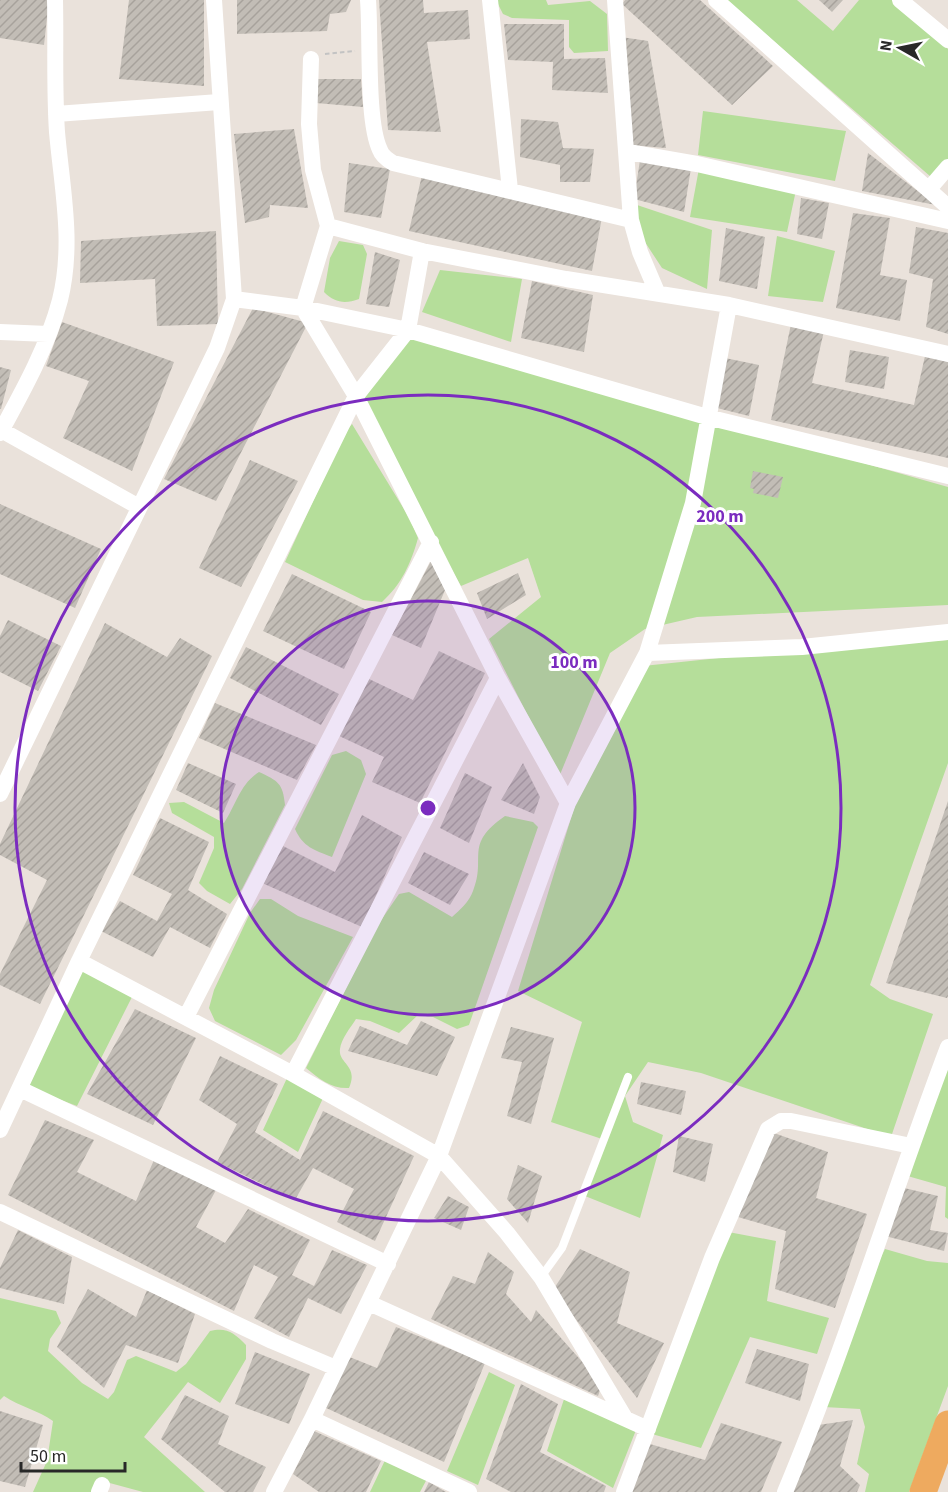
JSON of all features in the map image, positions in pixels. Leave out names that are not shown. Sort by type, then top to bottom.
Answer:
[{"type":"highway","points":[[922,1492],[948,1424]]},
{"type":"street","points":[[55,0],[56,114],[68,228],[60,300],[48,333],[1,431],[139,507]]},
{"type":"street","points":[[0,794],[217,348],[234,299],[219,102],[214,0]]},
{"type":"street","points":[[368,0],[373,116],[380,151],[386,159],[393,163],[631,220]]},
{"type":"street","points":[[490,0],[510,190]]},
{"type":"street","points":[[615,0],[628,152],[631,220],[640,252],[657,292]]},
{"type":"street","points":[[716,0],[948,207]]},
{"type":"street","points":[[900,0],[948,40]]},
{"type":"street","points":[[311,58],[309,124],[313,170],[328,226],[303,308],[356,396],[498,678],[568,803]]},
{"type":"street","points":[[56,114],[219,102]]},
{"type":"street","points":[[628,152],[697,164],[948,221]]},
{"type":"street","points":[[929,189],[948,167]]},
{"type":"street","points":[[328,226],[422,251],[566,279],[729,305],[948,354]]},
{"type":"street","points":[[0,1130],[79,961],[356,396],[408,330],[422,251]]},
{"type":"street","points":[[234,299],[303,308],[408,330],[707,417],[948,476]]},
{"type":"street","points":[[274,1492],[369,1303],[439,1156],[568,803],[647,653],[690,514],[729,305]]},
{"type":"street","points":[[0,332],[48,333]]},
{"type":"street","points":[[186,1017],[431,542]]},
{"type":"street","points":[[647,653],[802,647],[948,632]]},
{"type":"street","points":[[293,1074],[498,678]]},
{"type":"street","points":[[79,961],[293,1074],[439,1156],[507,1233],[541,1277],[626,1418]]},
{"type":"street","points":[[785,1492],[840,1354],[911,1146],[948,1047]]},
{"type":"street","points":[[20,1089],[388,1264]]},
{"type":"street","points":[[624,1492],[712,1258],[768,1129],[781,1121],[790,1121],[911,1146]]},
{"type":"street","points":[[0,1212],[272,1341],[336,1368]]},
{"type":"street","points":[[369,1303],[648,1429]]},
{"type":"street","points":[[312,1419],[469,1492]]},
{"type":"lane","points":[[541,1277],[562,1248],[628,1077]]},
{"type":"path","points":[[311,58],[315,55],[371,50]]},
{"type":"green space","points":[[496,0],[546,0],[548,5],[590,1],[607,14],[608,51],[574,53],[569,47],[569,20],[512,18],[503,14]]},
{"type":"green space","points":[[726,0],[797,0],[833,31],[859,0],[895,0],[948,49],[948,173],[938,183]]},
{"type":"green space","points":[[703,111],[846,131],[835,181],[698,155]]},
{"type":"green space","points":[[700,163],[798,181],[787,232],[690,217]]},
{"type":"green space","points":[[631,203],[712,230],[707,289],[662,268],[639,233]]},
{"type":"green space","points":[[777,236],[835,251],[823,302],[768,296]]},
{"type":"green space","points":[[339,241],[363,245],[367,254],[359,299],[354,301],[336,300],[324,292],[330,258]]},
{"type":"green space","points":[[440,270],[522,279],[511,342],[422,312]]},
{"type":"green space","points":[[404,333],[948,487],[948,605],[697,617],[645,629],[610,653],[559,777],[489,639],[541,597],[528,558],[461,586],[358,404]]},
{"type":"green space","points":[[352,424],[410,519],[418,538],[405,573],[382,602],[363,600],[285,562],[344,434]]},
{"type":"green space","points":[[948,640],[948,763],[870,985],[890,999],[933,1014],[891,1137],[701,1073],[648,1062],[625,1096],[633,1122],[663,1135],[640,1218],[580,1194],[602,1139],[551,1122],[582,1022],[518,991],[579,792],[643,666],[815,648]]},
{"type":"green space","points":[[346,751],[361,760],[366,774],[332,857],[305,844],[295,829],[332,755]]},
{"type":"green space","points":[[259,772],[271,778],[281,787],[285,805],[242,889],[230,904],[207,891],[199,883],[214,848],[214,837],[172,813],[169,803],[184,802],[224,823],[247,782]]},
{"type":"green space","points":[[505,816],[533,822],[538,827],[469,1025],[457,1029],[433,1017],[418,1015],[399,1033],[370,1021],[356,1019],[344,1037],[340,1049],[340,1054],[352,1074],[349,1088],[331,1085],[316,1076],[306,1068],[377,926],[399,894],[409,892],[452,917],[467,902],[473,891],[477,879],[478,852],[484,835]]},
{"type":"green space","points":[[260,899],[271,899],[298,916],[353,937],[296,1040],[281,1055],[215,1021],[209,1008],[214,990],[250,913]]},
{"type":"green space","points":[[81,968],[133,995],[77,1106],[26,1087]]},
{"type":"green space","points":[[948,1057],[948,1219],[945,1217],[946,1187],[904,1175]]},
{"type":"green space","points":[[287,1078],[324,1096],[298,1152],[263,1130]]},
{"type":"green space","points":[[723,1231],[776,1241],[767,1301],[829,1318],[817,1354],[750,1337],[701,1448],[652,1434]]},
{"type":"green space","points":[[885,1249],[927,1261],[948,1263],[948,1386],[909,1492],[865,1492],[869,1474],[857,1464],[865,1427],[860,1409],[824,1407],[869,1281]]},
{"type":"green space","points":[[0,1298],[56,1311],[61,1323],[50,1339],[48,1351],[82,1383],[108,1399],[114,1392],[127,1360],[136,1356],[176,1372],[186,1364],[210,1331],[226,1331],[242,1341],[246,1345],[246,1359],[220,1403],[188,1382],[144,1437],[205,1492],[143,1492],[106,1482],[92,1492],[33,1492],[47,1461],[53,1421],[4,1396],[0,1400]]},
{"type":"green space","points":[[489,1372],[515,1385],[478,1485],[447,1471]]},
{"type":"green space","points":[[566,1393],[638,1425],[613,1488],[547,1451]]},
{"type":"green space","points":[[387,1456],[428,1477],[420,1492],[370,1492]]},
{"type":"building","points":[[0,0],[49,0],[44,45],[0,38]]},
{"type":"building","points":[[129,0],[204,0],[204,86],[119,79]]},
{"type":"building","points":[[237,0],[351,0],[346,12],[330,14],[327,31],[237,34]]},
{"type":"building","points":[[379,0],[423,0],[424,13],[468,10],[470,39],[427,42],[441,132],[388,130]]},
{"type":"building","points":[[625,0],[700,0],[773,66],[732,105],[622,4]]},
{"type":"building","points":[[819,0],[843,0],[832,12]]},
{"type":"building","points":[[504,24],[564,24],[564,59],[605,58],[608,93],[552,90],[553,62],[508,60]]},
{"type":"building","points":[[621,37],[648,41],[666,148],[629,145]]},
{"type":"building","points":[[314,79],[361,79],[363,107],[316,103]]},
{"type":"building","points":[[521,119],[558,122],[563,148],[594,149],[590,182],[560,182],[560,165],[520,157]]},
{"type":"building","points":[[294,129],[308,208],[270,205],[269,217],[245,223],[234,134]]},
{"type":"building","points":[[868,153],[936,205],[862,191]]},
{"type":"building","points":[[640,160],[691,168],[684,212],[634,199]]},
{"type":"building","points":[[349,163],[390,169],[381,218],[344,212]]},
{"type":"building","points":[[422,175],[602,217],[592,271],[409,231]]},
{"type":"building","points":[[801,198],[829,203],[822,239],[797,234]]},
{"type":"building","points":[[853,213],[890,218],[880,275],[907,280],[900,321],[836,308]]},
{"type":"building","points":[[916,227],[948,233],[948,334],[926,327],[933,279],[909,273]]},
{"type":"building","points":[[726,228],[765,237],[757,289],[719,281]]},
{"type":"building","points":[[216,231],[218,324],[157,326],[155,279],[80,283],[81,241]]},
{"type":"building","points":[[375,252],[400,260],[389,307],[366,304]]},
{"type":"building","points":[[532,281],[593,295],[584,352],[521,338]]},
{"type":"building","points":[[253,308],[308,323],[216,501],[164,479]]},
{"type":"building","points":[[62,322],[174,362],[132,471],[63,438],[89,381],[46,366]]},
{"type":"building","points":[[791,324],[824,331],[812,383],[914,405],[925,356],[948,361],[948,458],[771,420]]},
{"type":"building","points":[[850,350],[889,357],[884,389],[845,382]]},
{"type":"building","points":[[725,358],[759,365],[749,416],[713,407]]},
{"type":"building","points":[[0,367],[11,370],[1,409],[0,409]]},
{"type":"building","points":[[250,460],[298,481],[241,587],[199,568]]},
{"type":"building","points":[[753,471],[783,477],[778,498],[753,493],[754,489],[750,488]]},
{"type":"building","points":[[0,504],[101,549],[75,608],[0,574]]},
{"type":"building","points":[[431,561],[445,590],[421,648],[392,635]]},
{"type":"building","points":[[518,573],[526,595],[487,619],[477,593]]},
{"type":"building","points":[[292,574],[371,612],[344,669],[263,631]]},
{"type":"building","points":[[8,620],[61,646],[38,691],[0,672],[0,636]]},
{"type":"building","points":[[105,623],[167,657],[180,638],[212,656],[40,1004],[0,985],[0,974],[47,880],[0,855],[0,844]]},
{"type":"building","points":[[246,647],[339,694],[321,725],[230,678]]},
{"type":"building","points":[[439,651],[485,673],[420,803],[372,782],[384,757],[337,735],[365,677],[413,700]]},
{"type":"building","points":[[215,703],[316,745],[297,780],[199,738]]},
{"type":"building","points":[[188,763],[236,784],[223,813],[176,790]]},
{"type":"building","points":[[523,763],[540,797],[534,814],[501,800]]},
{"type":"building","points":[[465,773],[492,787],[469,843],[440,828]]},
{"type":"building","points":[[948,801],[948,996],[947,998],[886,983]]},
{"type":"building","points":[[362,815],[402,837],[362,927],[262,883],[283,846],[335,872]]},
{"type":"building","points":[[160,818],[209,842],[188,890],[227,914],[210,948],[170,927],[153,957],[101,931],[120,901],[157,921],[172,894],[133,875]]},
{"type":"building","points":[[424,852],[469,874],[450,905],[408,883]]},
{"type":"building","points":[[135,1009],[196,1038],[153,1125],[87,1094]]},
{"type":"building","points":[[421,1021],[455,1037],[437,1076],[348,1051],[360,1026],[407,1045]]},
{"type":"building","points":[[511,1027],[554,1038],[531,1124],[507,1116],[522,1062],[501,1058]]},
{"type":"building","points":[[220,1056],[278,1084],[255,1132],[300,1160],[323,1111],[414,1156],[375,1241],[337,1222],[354,1189],[313,1168],[295,1200],[217,1162],[237,1124],[199,1100]]},
{"type":"building","points":[[641,1082],[686,1091],[681,1115],[637,1104]]},
{"type":"building","points":[[45,1120],[94,1140],[77,1172],[136,1201],[154,1160],[216,1190],[196,1227],[225,1243],[248,1209],[310,1240],[292,1275],[314,1286],[332,1250],[367,1265],[341,1314],[308,1298],[289,1337],[254,1318],[278,1277],[254,1265],[234,1311],[8,1195]]},
{"type":"building","points":[[771,1132],[828,1152],[816,1198],[867,1214],[835,1308],[775,1289],[786,1231],[738,1217]]},
{"type":"building","points":[[679,1136],[713,1144],[705,1182],[673,1172]]},
{"type":"building","points":[[518,1165],[542,1176],[528,1223],[507,1199]]},
{"type":"building","points":[[900,1187],[938,1196],[930,1230],[948,1233],[944,1251],[885,1236]]},
{"type":"building","points":[[448,1196],[469,1207],[461,1230],[434,1218]]},
{"type":"building","points":[[18,1230],[72,1257],[64,1304],[0,1288],[0,1268]]},
{"type":"building","points":[[580,1249],[630,1272],[617,1323],[664,1343],[637,1398],[553,1290]]},
{"type":"building","points":[[488,1252],[514,1272],[506,1294],[531,1322],[536,1310],[602,1384],[598,1396],[431,1319],[453,1276],[475,1284]]},
{"type":"building","points":[[88,1289],[136,1317],[147,1290],[195,1314],[178,1363],[126,1345],[104,1388],[57,1347]]},
{"type":"building","points":[[396,1327],[485,1363],[444,1462],[324,1407],[347,1356],[377,1368]]},
{"type":"building","points":[[757,1349],[809,1364],[800,1401],[745,1383]]},
{"type":"building","points":[[255,1352],[310,1374],[289,1424],[235,1404]]},
{"type":"building","points":[[521,1384],[558,1404],[540,1452],[606,1486],[604,1492],[511,1492],[486,1479]]},
{"type":"building","points":[[185,1395],[229,1416],[218,1444],[266,1467],[253,1492],[225,1492],[161,1439]]},
{"type":"building","points":[[0,1411],[43,1425],[25,1487],[0,1481]]},
{"type":"building","points":[[853,1420],[840,1466],[860,1485],[857,1492],[790,1492],[818,1425]]},
{"type":"building","points":[[721,1423],[782,1442],[761,1492],[629,1492],[650,1444],[705,1460]]},
{"type":"building","points":[[314,1431],[381,1461],[366,1492],[319,1492],[293,1474]]},
{"type":"building","points":[[429,1482],[446,1492],[424,1492]]}]
